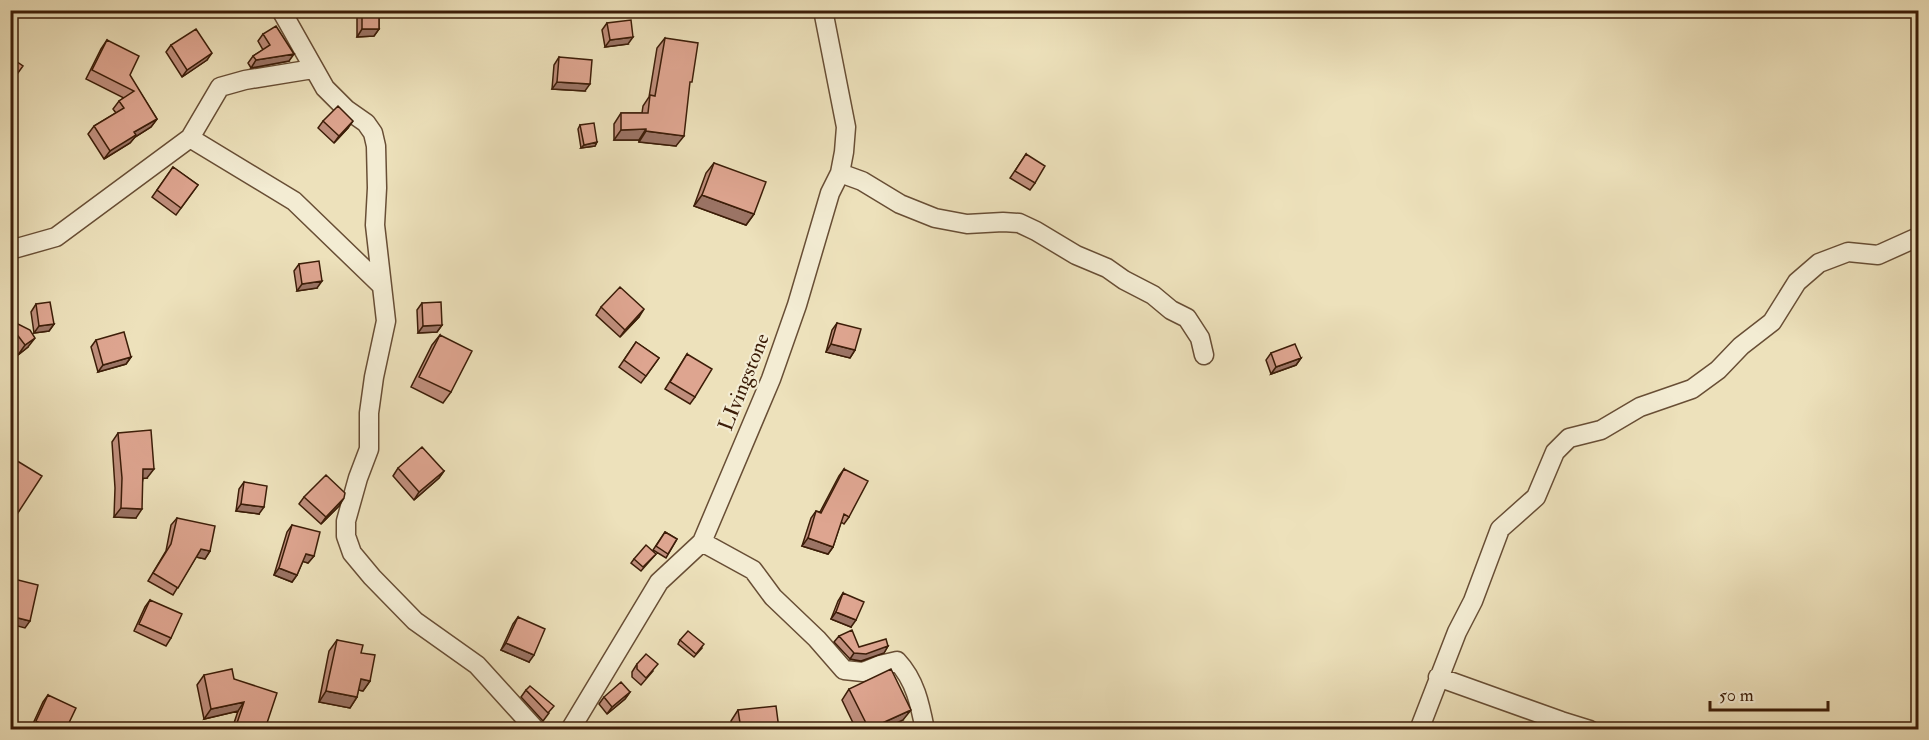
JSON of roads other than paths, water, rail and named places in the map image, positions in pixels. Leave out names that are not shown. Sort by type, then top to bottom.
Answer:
[{"type":"street","points":[[281,10],[325,88],[346,109],[366,123],[373,133],[377,188],[375,225],[386,321],[369,413],[369,449],[346,521],[346,536],[352,553],[415,621],[477,665],[536,729]]},
{"type":"street","name":"LIvingstone","points":[[570,729],[659,582],[702,542],[771,379],[797,305],[830,193],[840,173],[846,127],[823,10]]},
{"type":"street","points":[[10,250],[56,237],[190,138],[220,87],[245,80],[313,69]]},
{"type":"street","points":[[190,138],[294,201],[382,286]]},
{"type":"street","points":[[840,173],[869,185],[900,204],[935,218],[967,224],[1019,223],[1036,231],[1076,255],[1107,268],[1187,318],[1200,338],[1204,355]]},
{"type":"street","points":[[1419,729],[1438,677],[1473,601],[1500,530],[1536,497],[1555,452],[1569,438],[1601,430],[1640,407],[1692,389],[1718,370],[1741,346],[1772,322],[1797,282],[1819,263],[1848,252],[1878,255],[1918,237]]},
{"type":"street","points":[[702,542],[753,570],[773,597],[818,639],[844,670],[863,672],[897,661],[905,670],[918,696],[925,729]]},
{"type":"street","points":[[1438,677],[1561,721],[1590,729]]}]
